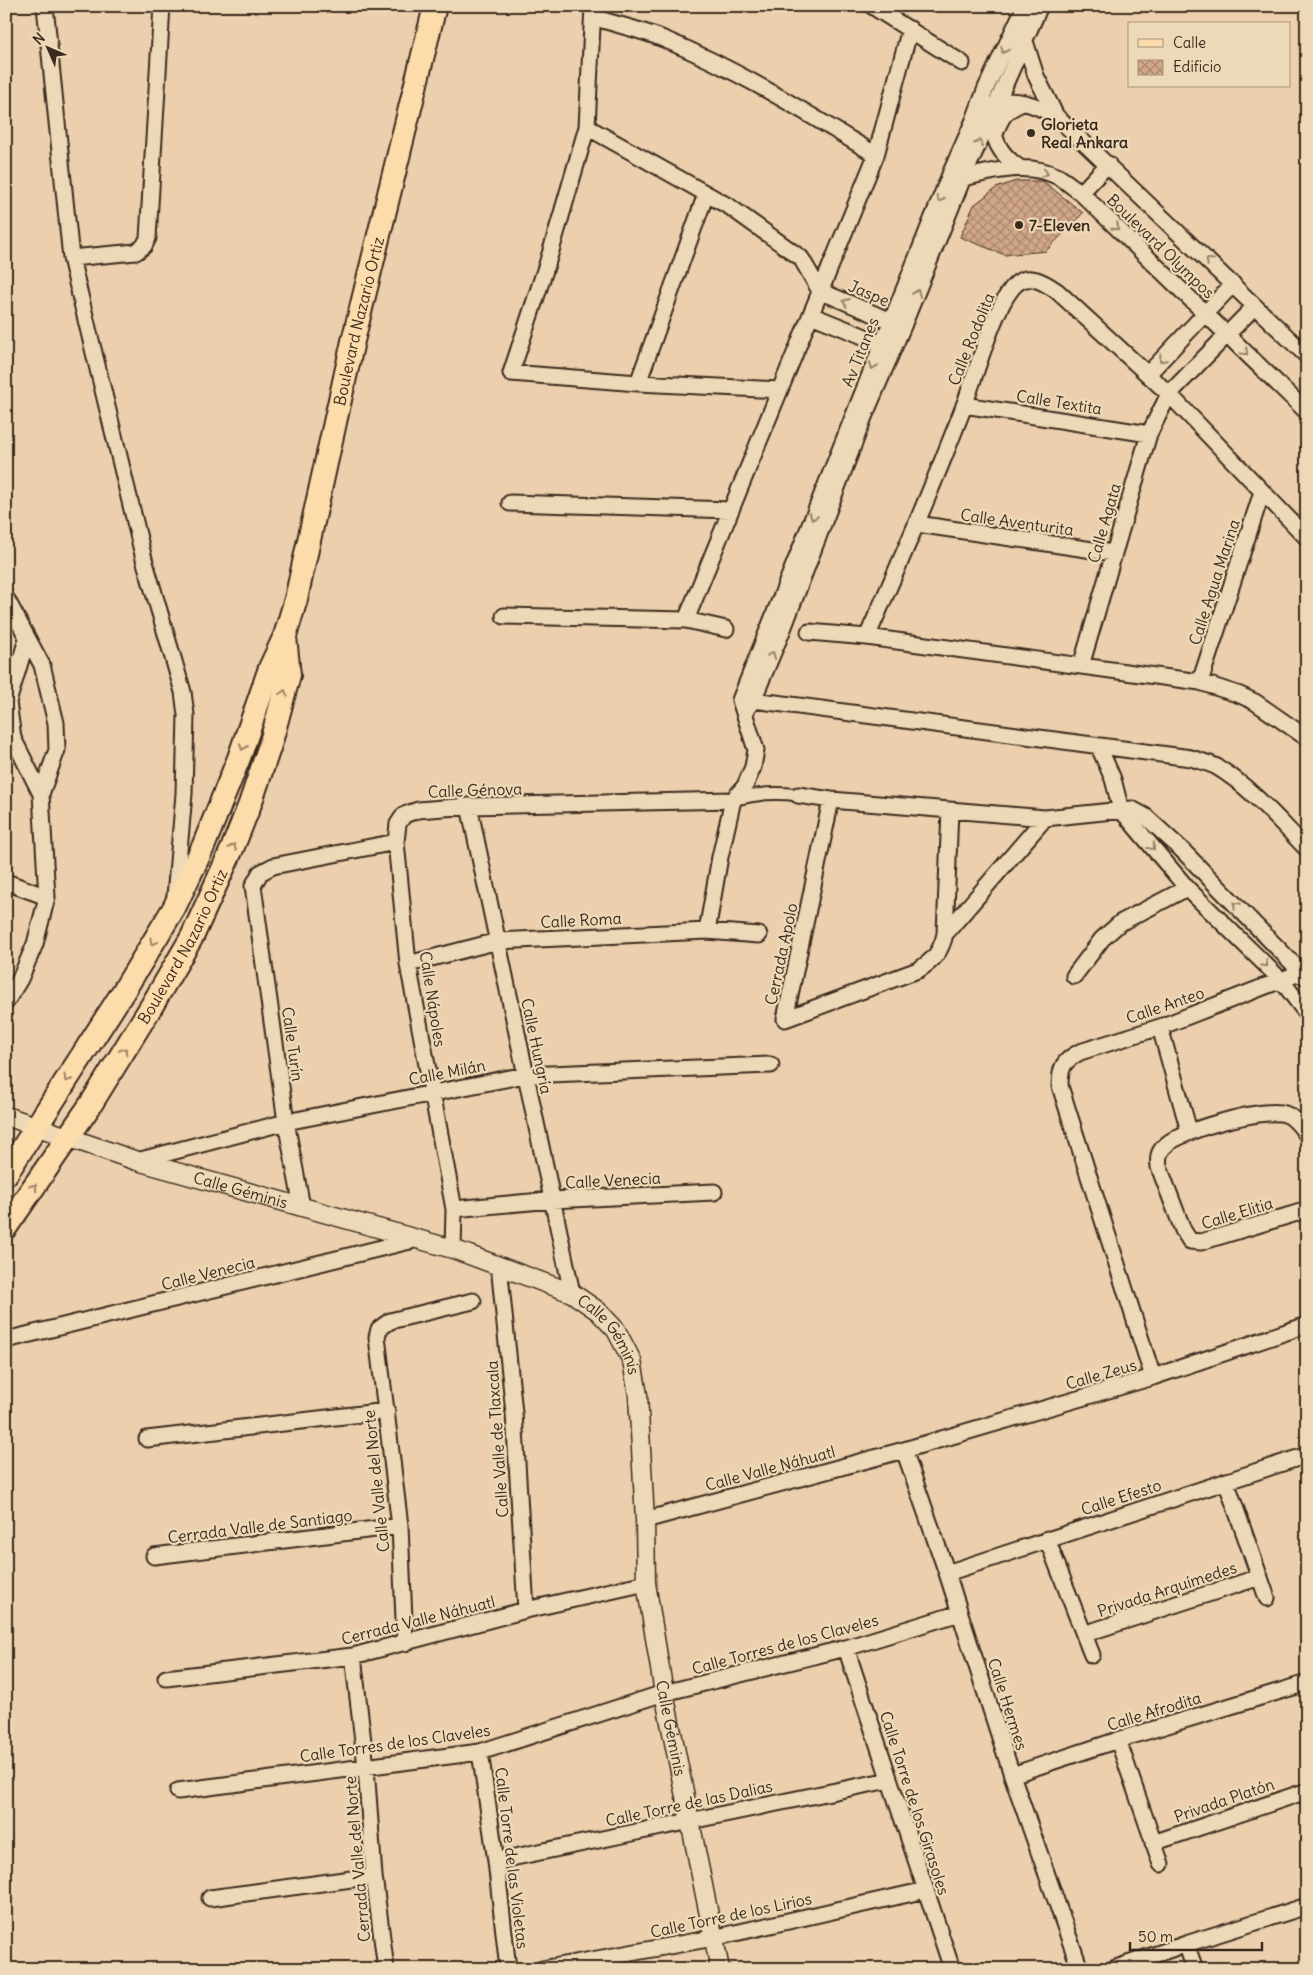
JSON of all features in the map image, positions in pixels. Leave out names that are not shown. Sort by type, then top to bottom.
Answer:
[{"type":"main road","name":"Boulevard Nazario Ortiz","points":[[6,1174],[123,992],[174,908],[203,847],[239,758],[270,668],[285,636],[296,599],[353,341],[435,6]]},
{"type":"main road","name":"Boulevard Nazario Ortiz","points":[[6,1227],[69,1136],[151,1007],[192,937],[232,849],[250,804],[271,742],[289,675],[285,636]]},
{"type":"street","points":[[45,6],[71,258],[144,559],[183,692],[186,715],[186,754],[174,908]]},
{"type":"street","points":[[71,258],[136,252],[144,246],[148,238],[162,6]]},
{"type":"street","points":[[872,6],[962,63]]},
{"type":"street","name":"Av Titanes","points":[[897,324],[951,172],[986,88],[1025,6]]},
{"type":"street","name":"Av Titanes","points":[[733,800],[745,786],[753,767],[756,750],[740,700],[897,324],[963,178],[991,109],[1040,6]]},
{"type":"street","points":[[780,390],[638,383],[510,373],[548,261],[587,127],[593,12],[663,39],[715,62],[774,93],[876,155]]},
{"type":"street","points":[[686,620],[876,155],[910,29]]},
{"type":"street","points":[[1024,38],[1039,82],[1056,116]]},
{"type":"street","points":[[986,88],[997,145],[1004,157],[1020,168]]},
{"type":"street","name":"Boulevard Olympos","points":[[991,109],[1008,101],[1024,102],[1056,116],[1307,356]]},
{"type":"street","points":[[995,134],[1001,118],[1014,106],[1024,102]]},
{"type":"street","points":[[974,120],[991,109]]},
{"type":"street","points":[[587,127],[730,207],[801,258],[820,291]]},
{"type":"street","points":[[1081,194],[1108,164]]},
{"type":"street","name":"Boulevard Olympos","points":[[963,178],[1010,168],[1046,172],[1060,178],[1081,194],[1307,412]]},
{"type":"street","points":[[638,383],[706,194]]},
{"type":"street","name":"Calle Rodolita","points":[[867,637],[917,524],[1000,310],[1009,292],[1017,282],[1028,278],[1042,280],[1057,291],[1148,374],[1307,538]]},
{"type":"street","points":[[1148,374],[1233,284]]},
{"type":"street","name":"Jaspe","points":[[820,291],[897,324]]},
{"type":"street","name":"Calle Agata","points":[[1081,666],[1149,434],[1169,394],[1255,306]]},
{"type":"street","points":[[810,315],[888,346]]},
{"type":"street","name":"Av Titanes","points":[[744,713],[753,700],[783,629],[864,417],[888,346]]},
{"type":"street","name":"Calle Textita","points":[[964,405],[1149,434]]},
{"type":"street","name":"Calle Agua Marina","points":[[1200,682],[1262,492]]},
{"type":"street","points":[[510,502],[731,510]]},
{"type":"street","name":"Calle Aventurita","points":[[917,524],[1113,553]]},
{"type":"street","points":[[6,598],[42,665],[56,723],[57,750],[41,794]]},
{"type":"street","points":[[504,616],[686,620],[726,629]]},
{"type":"street","points":[[809,632],[867,637],[1200,682],[1255,702],[1305,731]]},
{"type":"street","points":[[6,1002],[20,979],[35,944],[47,897],[41,794],[13,738],[7,701],[27,639]]},
{"type":"street","points":[[753,700],[1191,758],[1216,766],[1234,779],[1259,800],[1307,849]]},
{"type":"street","points":[[6,753],[13,738]]},
{"type":"street","points":[[1099,747],[1113,779],[1121,810],[1187,888],[1282,981],[1307,1014]]},
{"type":"street","points":[[707,931],[720,857],[733,800],[753,794],[776,792],[831,800],[1045,818],[1132,810],[1144,816],[1164,833],[1304,975]]},
{"type":"street","name":"Calle Génova","points":[[396,842],[398,824],[404,816],[418,810],[469,806],[733,800]]},
{"type":"street","name":"Cerrada Apolo","points":[[831,800],[785,1019],[918,970],[930,963],[935,957],[942,946],[945,934],[950,810]]},
{"type":"street","name":"Calle Hungría","points":[[469,806],[572,1293]]},
{"type":"street","name":"Cerrada Apolo","points":[[945,934],[1045,818]]},
{"type":"street","name":"Calle Turín","points":[[302,1207],[286,1122],[253,886],[260,873],[273,866],[396,842]]},
{"type":"street","name":"Calle Nápoles","points":[[396,842],[408,964],[454,1210],[453,1249]]},
{"type":"street","points":[[6,882],[47,897]]},
{"type":"street","points":[[1074,976],[1111,930],[1120,923],[1187,888]]},
{"type":"street","name":"Calle Roma","points":[[408,964],[498,941],[707,931],[759,935]]},
{"type":"street","name":"Calle Anteo","points":[[1153,1377],[1060,1086],[1060,1073],[1070,1057],[1080,1052],[1160,1027],[1282,981],[1304,975]]},
{"type":"street","points":[[1160,1027],[1190,1131]]},
{"type":"street","name":"Calle Milán","points":[[137,1161],[286,1122],[526,1075],[771,1066]]},
{"type":"street","name":"Calle Elitia","points":[[1307,1135],[1289,1116],[1275,1112],[1253,1115],[1190,1131],[1166,1144],[1158,1158],[1159,1167],[1183,1230],[1190,1241],[1201,1242],[1307,1210]]},
{"type":"street","name":"Calle Géminis","points":[[6,1116],[38,1125],[137,1161],[453,1249],[499,1265],[572,1293],[598,1311],[616,1330],[632,1361],[638,1395],[645,1520],[646,1583],[664,1694],[720,1969]]},
{"type":"street","name":"Calle Venecia","points":[[454,1210],[552,1200],[714,1192]]},
{"type":"street","name":"Calle Venecia","points":[[6,1340],[418,1239]]},
{"type":"street","name":"Calle Valle de Tlaxcala","points":[[499,1265],[514,1413],[526,1610]]},
{"type":"street","name":"Calle Valle del Norte","points":[[405,1643],[400,1526],[377,1336],[379,1329],[390,1320],[473,1301]]},
{"type":"street","name":"Calle Zeus","points":[[904,1450],[1153,1377],[1307,1325]]},
{"type":"street","points":[[146,1439],[386,1410]]},
{"type":"street","name":"Calle Valle Náhuatl","points":[[645,1520],[904,1450]]},
{"type":"street","name":"Calle Hermes","points":[[904,1450],[947,1572],[1012,1776],[1080,1969]]},
{"type":"street","name":"Calle Efesto","points":[[947,1572],[1307,1455]]},
{"type":"street","name":"Privada Arquímedes","points":[[1226,1481],[1267,1598]]},
{"type":"street","name":"Cerrada Valle de Santiago","points":[[154,1556],[400,1526]]},
{"type":"street","name":"Privada Arquímedes","points":[[1047,1539],[1092,1655]]},
{"type":"street","name":"Privada Arquímedes","points":[[1084,1634],[1260,1577]]},
{"type":"street","name":"Cerrada Valle Náhuatl","points":[[166,1678],[353,1656],[526,1610],[646,1583]]},
{"type":"street","name":"Calle Torres de los Claveles","points":[[178,1791],[480,1752],[664,1694],[846,1648],[960,1613]]},
{"type":"street","name":"Calle Torre de los Girasoles","points":[[846,1648],[952,1969]]},
{"type":"street","name":"Cerrada Valle del Norte","points":[[353,1656],[366,1767],[374,1876],[386,1969]]},
{"type":"street","name":"Calle Afrodita","points":[[1012,1776],[1118,1740],[1307,1683]]},
{"type":"street","points":[[1118,1740],[1161,1864]]},
{"type":"street","name":"Calle Torre de las Violetas","points":[[480,1752],[496,1861],[508,1969]]},
{"type":"street","name":"Calle Torre de las Dalias","points":[[496,1861],[889,1780]]},
{"type":"street","name":"Privada Platón","points":[[1153,1843],[1307,1791]]},
{"type":"street","points":[[210,1898],[374,1876]]},
{"type":"street","name":"Calle Torre de los Lirios","points":[[542,1969],[713,1938],[926,1890]]},
{"type":"street","points":[[1113,1969],[1307,1906]]},
{"type":"street","points":[[1186,1944],[1195,1969]]},
{"type":"building","name":"7-Eleven","points":[[1016,181],[1043,181],[1083,213],[1046,251],[1005,255],[960,237],[974,205],[996,188]]},
{"type":"place","name":"Glorieta Real Ankara","points":[[1031,133]]},
{"type":"place","name":"7-Eleven","points":[[1019,225]]}]
